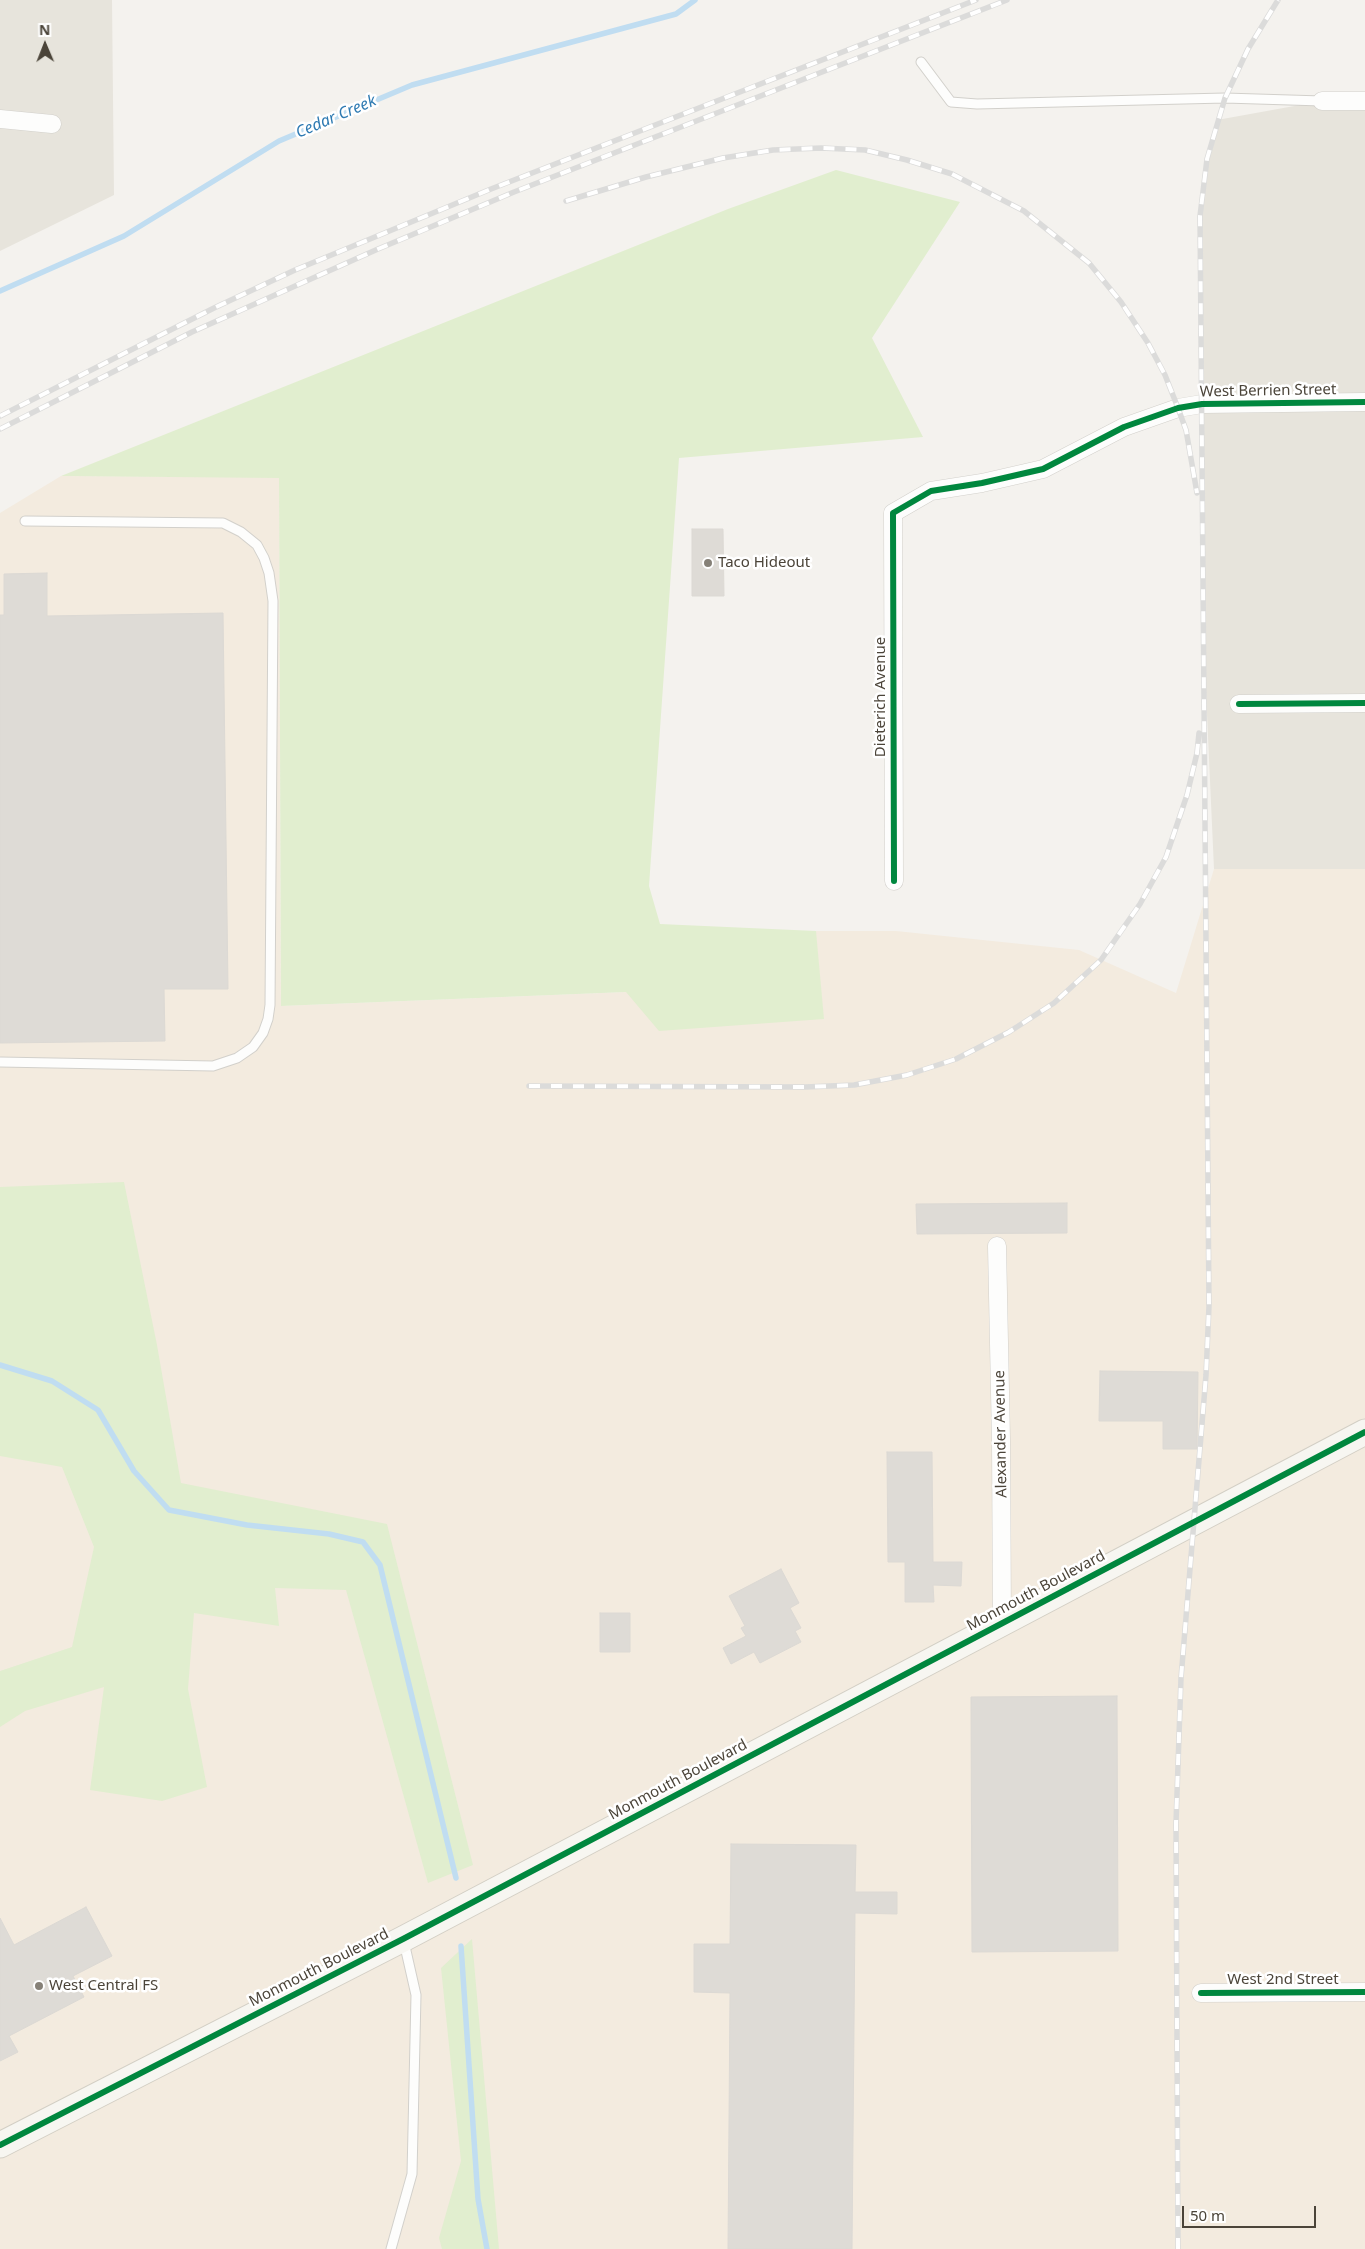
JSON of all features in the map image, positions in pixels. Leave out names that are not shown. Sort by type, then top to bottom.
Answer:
[{"type":"street","points":[[1322,101],[1365,101]]},
{"type":"street","points":[[0,119],[52,124]]},
{"type":"street","name":"West Berrien Street","points":[[893,513],[931,491],[982,483],[1043,469],[1124,427],[1178,408],[1202,404],[1365,402]]},
{"type":"street","name":"Dieterich Avenue","points":[[893,513],[894,881]]},
{"type":"street","points":[[1239,704],[1365,704]]},
{"type":"street","name":"Alexander Avenue","points":[[997,1246],[1002,1623]]},
{"type":"street","name":"Monmouth Boulevard","points":[[0,2145],[403,1939],[1365,1432]]},
{"type":"street","name":"West 2nd Street","points":[[1201,1993],[1365,1992]]},
{"type":"lane","points":[[921,62],[951,102],[977,104],[1225,98],[1322,101]]},
{"type":"lane","points":[[0,1062],[213,1066],[238,1058],[253,1047],[263,1033],[270,1005],[273,601],[269,574],[264,558],[256,545],[241,532],[223,523],[25,521]]},
{"type":"lane","points":[[391,2249],[412,2174],[416,1995],[403,1939]]},
{"type":"shaded area","points":[[0,0],[112,0],[114,195],[0,251]]},
{"type":"shaded area","points":[[1322,101],[1365,101],[1365,869],[1214,869],[1205,670],[1203,563],[1200,216],[1202,186],[1217,120]]},
{"type":"shaded area","points":[[61,476],[279,477],[281,1006],[626,992],[816,931],[896,931],[1079,950],[1176,993],[1214,869],[1365,869],[1365,2249],[0,2249],[0,513]]},
{"type":"green space","points":[[836,170],[960,202],[872,338],[923,437],[679,458],[649,886],[660,924],[816,931],[824,1019],[659,1031],[626,992],[281,1006],[279,478],[61,476],[728,209]]},
{"type":"green space","points":[[124,1182],[157,1345],[181,1483],[387,1524],[473,1865],[428,1883],[346,1590],[275,1588],[279,1626],[194,1613],[188,1689],[207,1787],[162,1801],[90,1790],[104,1687],[25,1711],[0,1727],[0,1671],[72,1647],[94,1547],[62,1467],[0,1456],[0,1187]]},
{"type":"green space","points":[[472,1939],[499,2249],[442,2249],[439,2238],[461,2161],[441,1968]]},
{"type":"building","name":"Taco Hideout","points":[[692,529],[723,529],[724,596],[692,596]]},
{"type":"building","points":[[47,573],[47,616],[223,613],[228,989],[164,989],[165,1041],[0,1043],[0,615],[4,615],[4,574]]},
{"type":"building","points":[[1067,1203],[1067,1233],[917,1234],[916,1204]]},
{"type":"building","points":[[1100,1371],[1198,1372],[1197,1449],[1163,1449],[1163,1421],[1099,1421]]},
{"type":"building","points":[[887,1452],[932,1452],[933,1562],[962,1562],[961,1586],[933,1585],[934,1602],[905,1602],[905,1562],[888,1562]]},
{"type":"building","points":[[781,1569],[799,1603],[790,1608],[801,1628],[795,1631],[801,1642],[760,1663],[754,1652],[731,1664],[723,1648],[746,1636],[741,1628],[745,1626],[729,1596]]},
{"type":"building","points":[[600,1613],[630,1613],[630,1652],[600,1652]]},
{"type":"building","points":[[1117,1696],[1118,1951],[972,1952],[971,1697]]},
{"type":"building","points":[[731,1844],[856,1845],[855,1892],[897,1892],[897,1914],[855,1913],[852,2249],[728,2249],[730,1993],[694,1992],[694,1944],[730,1944]]},
{"type":"building","name":"West Central FS","points":[[86,1907],[112,1956],[73,1976],[84,1997],[9,2036],[18,2052],[0,2061],[0,1918],[14,1945]]},
{"type":"waterway","name":"Cedar Creek","points":[[0,291],[124,236],[279,141],[412,85],[676,14],[695,0]]},
{"type":"waterway","points":[[0,1365],[52,1381],[98,1410],[134,1471],[169,1510],[247,1525],[329,1534],[363,1542],[380,1565],[456,1878]]},
{"type":"waterway","points":[[461,1946],[478,2199],[487,2249]]},
{"type":"railway","points":[[0,416],[214,308],[295,270],[491,189],[976,0]]},
{"type":"railway","points":[[0,429],[192,332],[378,249],[514,192],[1007,0]]},
{"type":"railway","points":[[1178,2249],[1176,1823],[1181,1678],[1206,1375],[1209,1306],[1200,216],[1207,159],[1225,98],[1248,49],[1278,0]]},
{"type":"railway","points":[[566,201],[646,177],[723,158],[773,150],[821,148],[865,150],[907,160],[952,174],[1024,211],[1089,263],[1121,302],[1148,343],[1165,375],[1186,430],[1197,493]]},
{"type":"railway","points":[[529,1086],[805,1087],[854,1085],[907,1075],[956,1059],[1009,1032],[1054,1003],[1101,960],[1140,904],[1166,857],[1187,795],[1197,753],[1199,733]]},
{"type":"cycle path","points":[[894,881],[893,513],[931,491],[982,483],[1043,469],[1124,427],[1178,408],[1202,404],[1365,402]]},
{"type":"cycle path","points":[[1239,704],[1365,703]]},
{"type":"cycle path","points":[[0,2145],[403,1939],[1365,1432]]},
{"type":"cycle path","points":[[1201,1993],[1365,1992]]},
{"type":"place","name":"Taco Hideout","points":[[708,563]]},
{"type":"place","name":"West Central FS","points":[[39,1986]]}]
